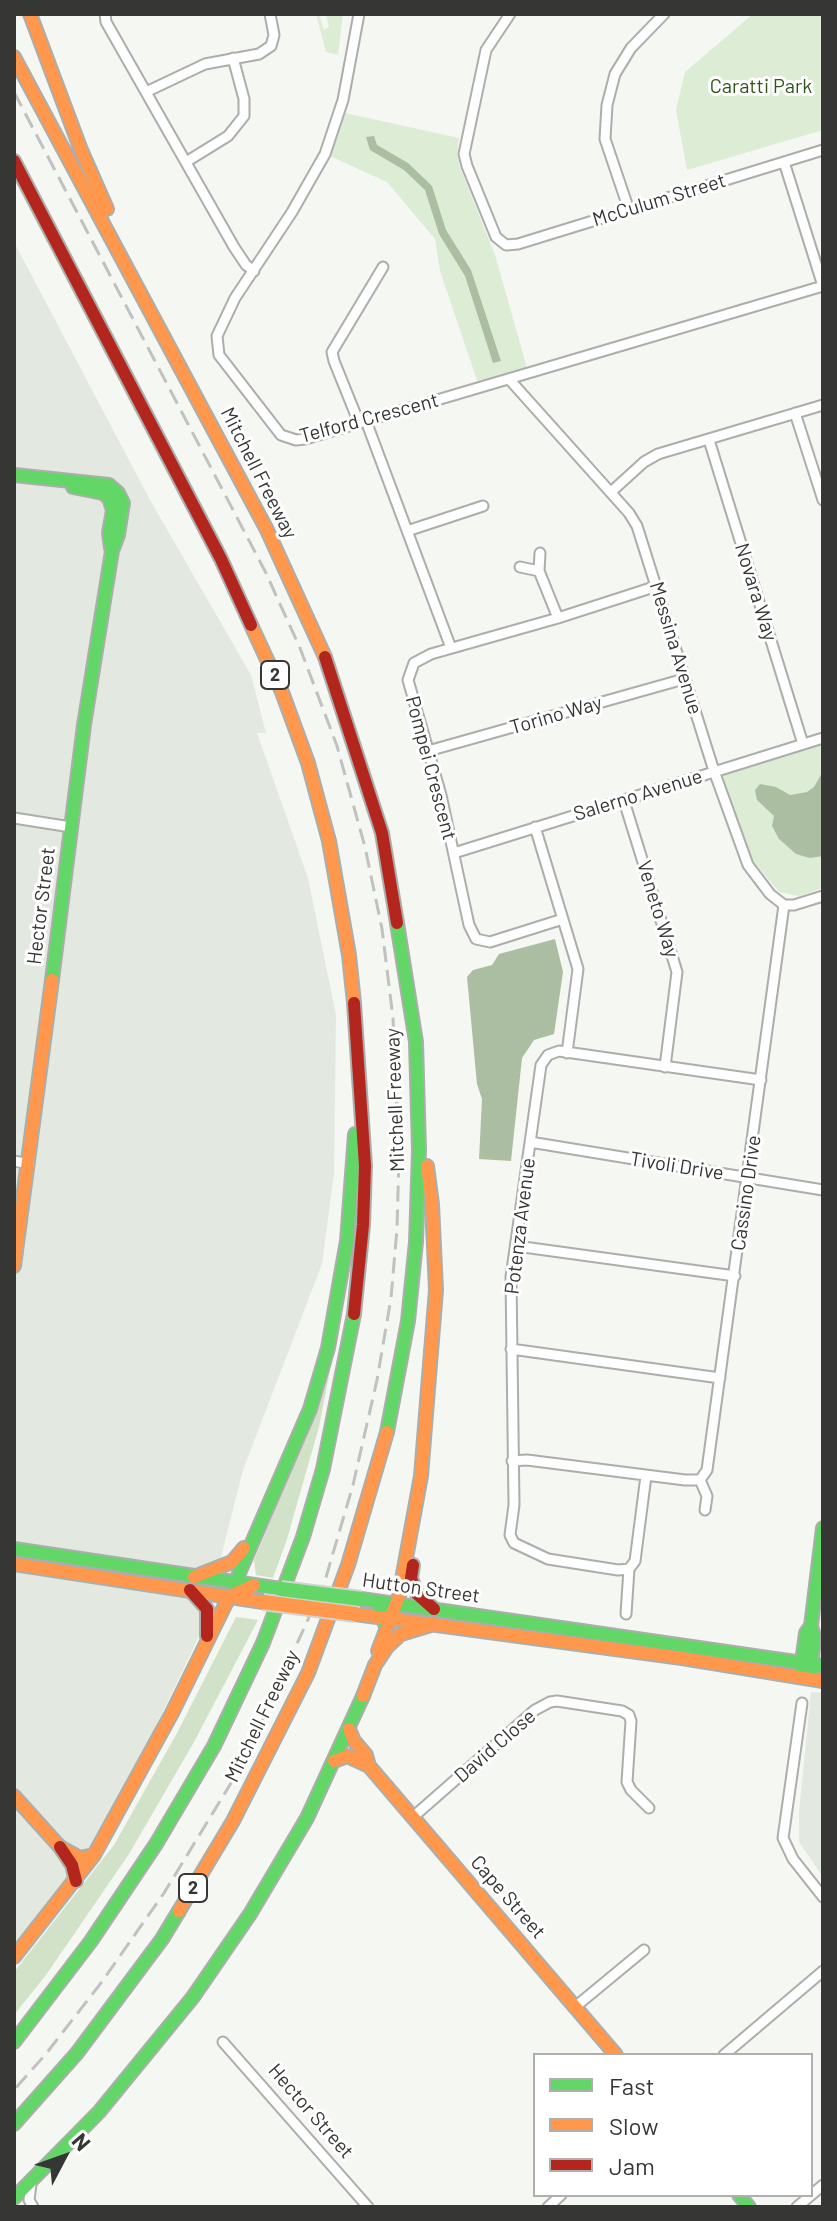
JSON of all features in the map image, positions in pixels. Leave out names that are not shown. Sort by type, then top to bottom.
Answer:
[{"type":"main road","points":[[30,14],[81,150],[149,306]]},
{"type":"main road","name":"Mitchell Freeway","points":[[14,57],[267,530],[329,667],[382,833],[416,1042],[418,1101],[416,1242],[408,1321],[391,1417],[348,1565],[308,1673],[233,1821],[162,1939],[77,2053],[14,2124]]},
{"type":"main road","name":"Mitchell Freeway","points":[[14,161],[221,559],[282,692],[308,763],[329,841],[349,955],[365,1138],[355,1309],[323,1469],[284,1592],[241,1694],[177,1810],[91,1941],[14,2042]]},
{"type":"main road","name":"Hector Street","points":[[14,475],[109,485],[113,495],[123,503],[112,551],[84,725],[21,1163],[14,1266]]},
{"type":"main road","points":[[14,1957],[94,1855],[234,1591],[252,1537],[310,1409],[328,1348],[347,1241],[360,1065]]},
{"type":"main road","points":[[395,1604],[410,1545],[421,1476],[436,1290],[432,1204],[418,1101]]},
{"type":"main road","points":[[812,1672],[806,1633],[811,1626],[823,1528]]},
{"type":"main road","points":[[205,1646],[209,1617],[192,1584],[204,1571],[232,1562],[252,1537]]},
{"type":"main road","points":[[14,2198],[99,2112],[193,1997],[250,1914],[307,1818],[375,1665],[393,1639],[411,1630],[424,1629],[434,1617],[413,1586],[414,1553],[410,1545]]},
{"type":"main road","name":"Hutton Street","points":[[14,1549],[234,1591],[263,1602],[355,1614],[434,1617],[682,1658],[812,1672]]},
{"type":"main road","name":"Hutton Street","points":[[18,1567],[192,1584]]},
{"type":"main road","name":"Hutton Street","points":[[234,1591],[262,1586],[361,1599],[383,1616]]},
{"type":"main road","name":"Hutton Street","points":[[383,1616],[395,1604],[434,1617]]},
{"type":"main road","points":[[375,1665],[383,1616]]},
{"type":"main road","name":"Cape Street","points":[[349,1729],[366,1755],[369,1766],[614,2053]]},
{"type":"main road","points":[[334,1761],[347,1756],[369,1766]]},
{"type":"main road","points":[[14,1796],[60,1847],[80,1858],[94,1855]]},
{"type":"main road","points":[[60,1847],[72,1865],[76,1881]]},
{"type":"street","points":[[105,14],[106,22],[234,247],[254,271]]},
{"type":"street","points":[[146,92],[205,64],[259,54],[271,46],[274,35],[270,14]]},
{"type":"street","name":"Telford Crescent","points":[[359,14],[343,100],[325,154],[221,324],[217,336],[219,355],[281,435],[288,439],[305,439],[823,286]]},
{"type":"street","name":"McCulum Street","points":[[510,14],[486,50],[464,154],[496,237],[506,245],[518,244],[823,150]]},
{"type":"street","points":[[629,210],[605,139],[607,105],[615,74],[631,48],[664,14]]},
{"type":"street","points":[[186,162],[228,136],[244,116],[244,99],[233,58]]},
{"type":"street","points":[[784,162],[823,286]]},
{"type":"street","points":[[383,267],[332,352],[407,531],[451,648]]},
{"type":"street","name":"Messina Avenue","points":[[509,379],[611,492],[637,526],[714,771],[748,865],[770,894],[784,905]]},
{"type":"street","points":[[611,492],[644,462],[658,454],[823,405]]},
{"type":"street","points":[[795,413],[823,500]]},
{"type":"street","name":"Novara Way","points":[[709,440],[803,744]]},
{"type":"street","points":[[407,531],[483,506]]},
{"type":"street","points":[[540,553],[539,571],[558,618]]},
{"type":"street","points":[[520,567],[539,571]]},
{"type":"street","name":"Pompei Crescent","points":[[563,919],[490,942],[476,939],[469,925],[454,853],[408,680],[414,663],[431,654],[657,586]]},
{"type":"street","name":"Torino Way","points":[[428,751],[684,679]]},
{"type":"street","name":"Salerno Avenue","points":[[454,853],[823,738]]},
{"type":"street","name":"Veneto Way","points":[[624,801],[677,972],[665,1067]]},
{"type":"street","points":[[14,818],[71,827]]},
{"type":"street","points":[[535,827],[578,969],[567,1053],[761,1080]]},
{"type":"street","points":[[784,905],[823,896]]},
{"type":"street","name":"Cassino Drive","points":[[705,1510],[707,1496],[700,1480],[707,1470],[784,905]]},
{"type":"street","name":"Potenza Avenue","points":[[567,1053],[559,1051],[548,1055],[541,1065],[511,1277],[514,1505],[510,1535],[514,1543],[548,1559],[629,1569]]},
{"type":"street","name":"Tivoli Drive","points":[[530,1142],[823,1190]]},
{"type":"street","points":[[516,1246],[735,1276]]},
{"type":"street","points":[[511,1349],[720,1378]]},
{"type":"street","points":[[512,1461],[527,1460],[700,1480]]},
{"type":"street","points":[[626,1614],[629,1569],[635,1561],[646,1476]]},
{"type":"street","name":"David Close","points":[[413,1817],[535,1710],[557,1701],[628,1714],[631,1721],[627,1782],[649,1808]]},
{"type":"street","points":[[802,1703],[783,1838],[793,1859],[823,1897]]},
{"type":"street","points":[[575,2007],[644,1950]]},
{"type":"street","points":[[726,2053],[823,1971]]},
{"type":"street","name":"Hector Street","points":[[223,2042],[368,2207]]},
{"type":"street","points":[[32,2181],[29,2200],[33,2207]]},
{"type":"shaded area","points":[[374,136],[377,145],[408,163],[432,186],[446,230],[471,270],[501,361],[493,363],[465,276],[439,234],[425,190],[404,170],[370,150],[366,137]]},
{"type":"shaded area","points":[[14,242],[150,500],[251,675],[266,733],[257,733],[308,878],[336,1015],[334,1173],[322,1264],[243,1470],[203,1628],[120,1801],[94,1845],[14,1951]]},
{"type":"shaded area","points":[[823,771],[823,856],[810,858],[796,854],[779,839],[772,826],[774,816],[757,800],[755,790],[760,784],[776,787],[790,795],[807,792],[814,787]]},
{"type":"shaded area","points":[[555,939],[563,972],[554,1034],[534,1040],[522,1058],[511,1161],[479,1159],[482,1099],[477,1084],[467,977],[473,970],[492,965],[499,954]]},
{"type":"shaded area","points":[[332,1360],[319,1427],[287,1539],[273,1578],[256,1575],[254,1560],[311,1424]]},
{"type":"shaded area","points":[[236,1617],[258,1620],[194,1742],[129,1854],[46,1975],[14,2015],[14,1972],[114,1845],[177,1733]]},
{"type":"shaded area","points":[[811,1692],[823,1693],[823,1877],[799,1842]]},
{"type":"green space","points":[[316,14],[319,14],[324,30],[329,27],[326,14],[343,14],[338,55],[326,52]]},
{"type":"green space","name":"Caratti Park","points":[[753,14],[823,14],[823,130],[687,170],[676,110],[685,72]]},
{"type":"green space","points":[[345,113],[459,138],[457,153],[460,168],[495,255],[527,368],[478,383],[440,271],[435,239],[387,182],[330,156]]},
{"type":"green space","points":[[823,739],[823,888],[799,896],[779,892],[746,852],[718,771]]},
{"type":"railway","points":[[14,92],[265,571],[300,648],[337,746],[365,847],[382,929],[393,1018],[399,1157],[391,1298],[377,1380],[353,1485],[324,1584],[242,1765],[164,1893],[101,1983],[14,2090]]},
{"type":"traffic: fast","points":[[14,475],[109,485],[123,503],[112,551],[84,725],[52,980]]},
{"type":"traffic: fast","points":[[73,487],[103,493],[109,498],[113,510],[109,533],[111,548]]},
{"type":"traffic: fast","points":[[387,1432],[408,1321],[416,1242],[419,1150],[416,1042],[397,923]]},
{"type":"traffic: fast","points":[[247,1599],[237,1591],[239,1573],[310,1409],[328,1348],[347,1241],[355,1134]]},
{"type":"traffic: fast","points":[[14,2042],[91,1941],[156,1844],[214,1746],[263,1643],[303,1537],[323,1469],[354,1314]]},
{"type":"traffic: fast","points":[[811,1672],[814,1636],[811,1626],[823,1528]]},
{"type":"traffic: fast","points":[[14,1549],[281,1589]]},
{"type":"traffic: fast","points":[[281,1589],[361,1599]]},
{"type":"traffic: fast","points":[[361,1599],[823,1666]]},
{"type":"traffic: fast","points":[[378,1602],[386,1627]]},
{"type":"traffic: fast","points":[[801,1669],[806,1633],[811,1626]]},
{"type":"traffic: fast","points":[[14,2198],[99,2112],[193,1997],[250,1914],[307,1818],[363,1696]]},
{"type":"traffic: fast","points":[[14,2124],[77,2053],[162,1939],[179,1911]]},
{"type":"traffic: fast","points":[[741,2197],[749,2207]]},
{"type":"traffic: slow","points":[[30,14],[81,150],[107,209]]},
{"type":"traffic: slow","points":[[14,57],[267,530],[325,657]]},
{"type":"traffic: slow","points":[[251,625],[282,692],[308,763],[329,841],[354,1003]]},
{"type":"traffic: slow","points":[[14,1266],[52,980]]},
{"type":"traffic: slow","points":[[378,1651],[399,1596],[421,1476],[436,1290],[427,1166]]},
{"type":"traffic: slow","points":[[179,1911],[233,1821],[308,1673],[348,1565],[387,1432]]},
{"type":"traffic: slow","points":[[194,1577],[232,1562],[244,1548]]},
{"type":"traffic: slow","points":[[14,1564],[263,1602]]},
{"type":"traffic: slow","points":[[14,1957],[94,1855],[172,1713],[229,1597],[254,1585]]},
{"type":"traffic: slow","points":[[263,1602],[355,1614]]},
{"type":"traffic: slow","points":[[355,1614],[682,1658],[823,1681]]},
{"type":"traffic: slow","points":[[363,1696],[375,1665],[387,1647],[401,1634],[434,1624]]},
{"type":"traffic: slow","points":[[349,1729],[366,1755],[369,1766]]},
{"type":"traffic: slow","points":[[334,1761],[347,1756],[369,1766],[614,2053]]},
{"type":"traffic: slow","points":[[14,1796],[60,1847],[80,1858],[94,1855]]},
{"type":"traffic: jam","points":[[14,161],[221,559],[251,625]]},
{"type":"traffic: jam","points":[[325,657],[382,833],[397,923]]},
{"type":"traffic: jam","points":[[354,1003],[365,1166],[354,1314]]},
{"type":"traffic: jam","points":[[413,1565],[411,1578],[417,1594],[434,1609]]},
{"type":"traffic: jam","points":[[190,1590],[207,1609],[207,1636]]},
{"type":"traffic: jam","points":[[60,1847],[72,1865],[76,1881]]}]
